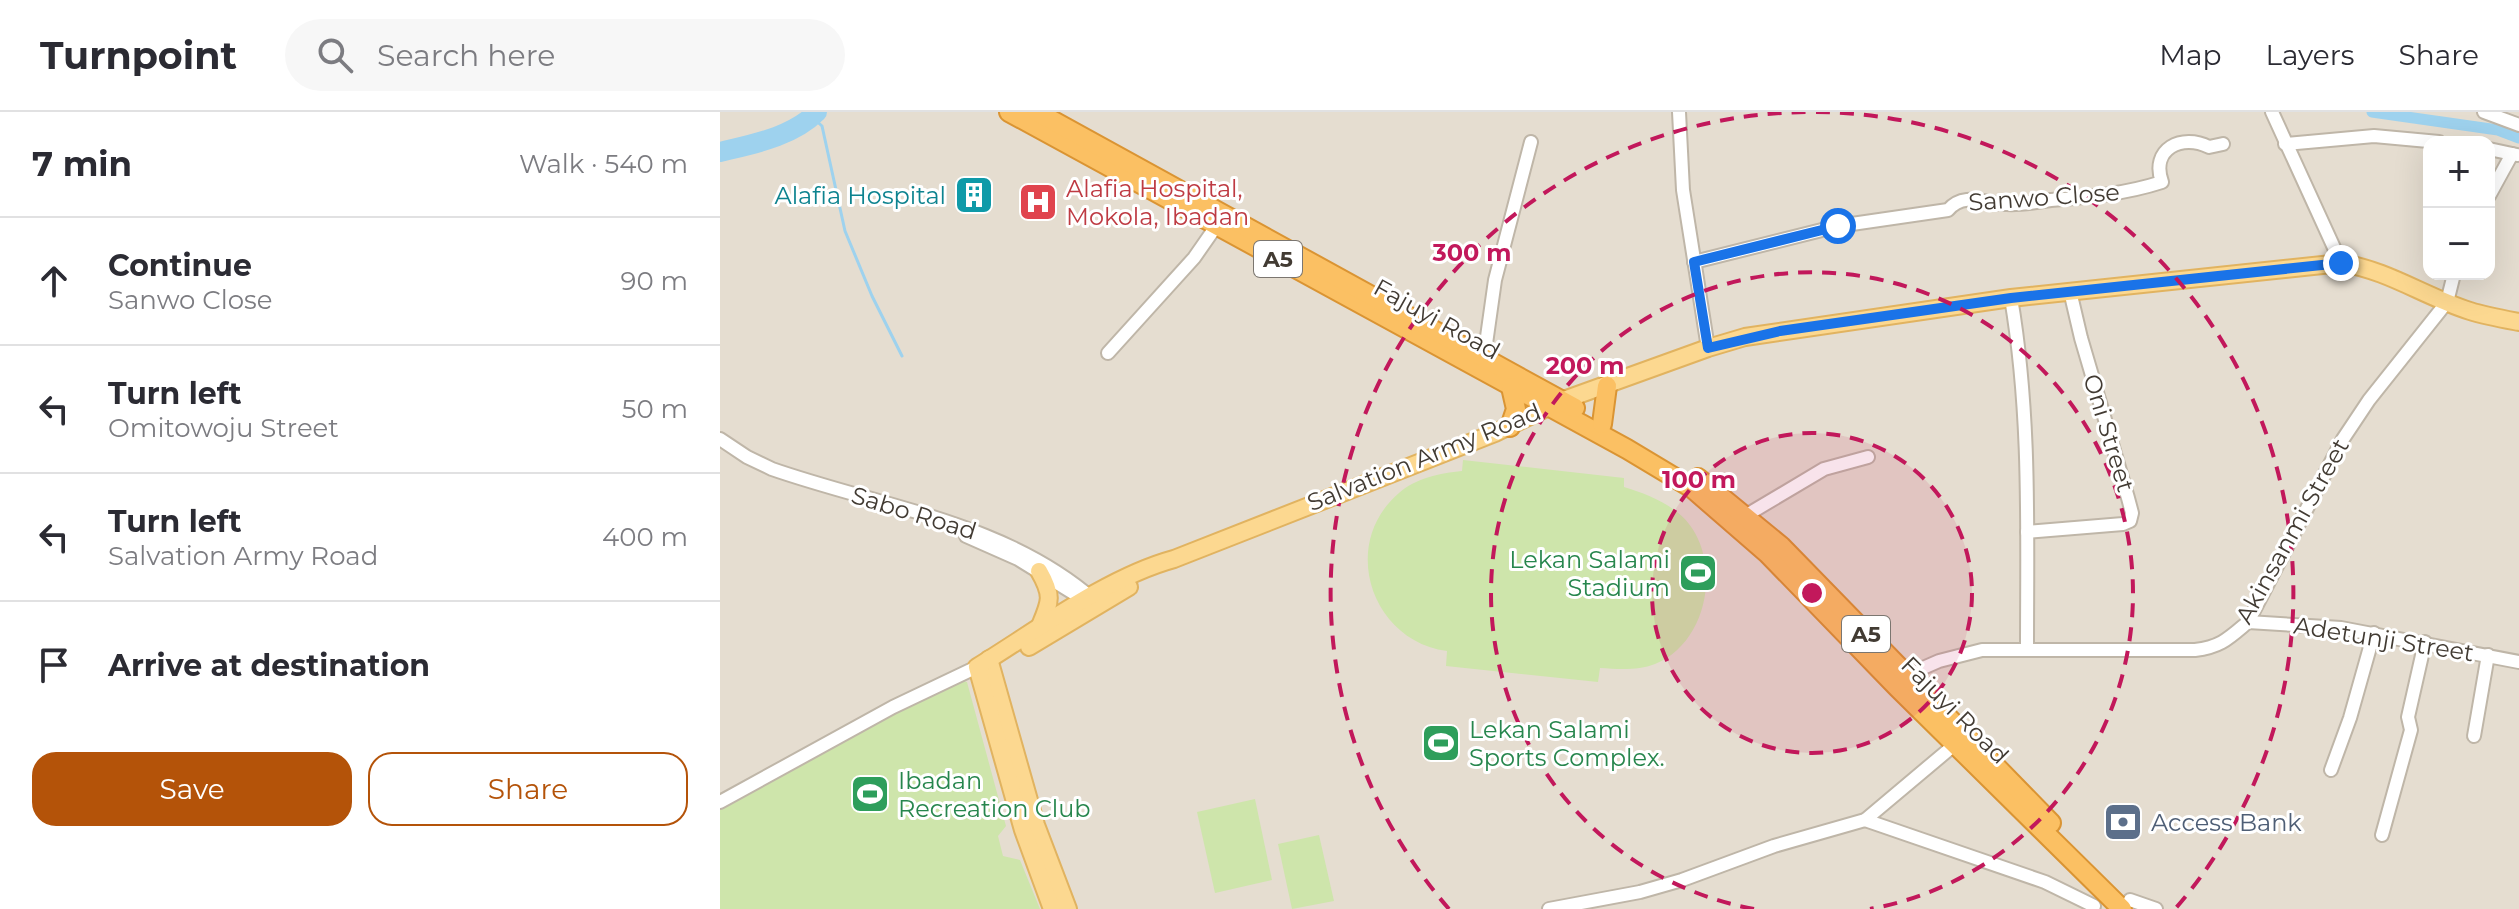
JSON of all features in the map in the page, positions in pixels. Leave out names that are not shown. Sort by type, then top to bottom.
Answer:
[{"type":"highway","name":"Fajuyi Road","points":[[1009,112],[1511,387],[1602,424],[1676,463],[1781,546],[1904,684]]},
{"type":"highway","name":"Fajuyi Road","points":[[1037,112],[1484,358],[1692,488],[1768,554],[2130,906]]},
{"type":"highway","points":[[1602,424],[1607,386]]},
{"type":"highway","points":[[1510,427],[1516,409],[1511,387]]},
{"type":"highway","name":"Fajuyi Road","points":[[1960,740],[2098,903],[2130,906]]},
{"type":"main road","name":"Salvation Army Road","points":[[985,668],[1039,628],[1174,559],[1510,427],[1554,404],[1708,348],[1780,331],[2011,298],[2341,263],[2364,266],[2469,311],[2519,322]]},
{"type":"main road","points":[[1039,571],[1050,594],[1039,628]]},
{"type":"main road","name":"Salvation Army Road","points":[[985,668],[1092,603]]},
{"type":"main road","points":[[985,668],[1023,830],[1052,909]]},
{"type":"main road","points":[[985,668],[1036,825],[1068,909]]},
{"type":"street","points":[[1679,112],[1683,190],[1708,348]]},
{"type":"street","points":[[2272,112],[2341,263]]},
{"type":"street","points":[[2484,112],[2519,125]]},
{"type":"street","points":[[2285,144],[2374,136],[2423,141]]},
{"type":"street","name":"Sanwo Close","points":[[1694,262],[1838,226],[1948,210],[1972,198],[2007,204],[2139,189],[2162,182],[2157,170],[2171,145],[2199,141],[2209,147],[2223,144]]},
{"type":"street","points":[[1484,358],[1495,280],[1531,142]]},
{"type":"street","points":[[2495,150],[2516,154],[2495,187]]},
{"type":"street","points":[[1108,353],[1194,258],[1217,225]]},
{"type":"street","points":[[2447,302],[2452,280]]},
{"type":"street","name":"Oni Street","points":[[2027,532],[2123,524],[2130,521],[2132,513],[2070,291]]},
{"type":"street","points":[[2011,298],[2025,404],[2027,650]]},
{"type":"street","name":"Akinsanmi Street","points":[[1904,684],[1923,668],[1960,654],[2027,650],[2205,649],[2214,648],[2227,640],[2248,622],[2343,439],[2369,400],[2447,302]]},
{"type":"street","name":"Sabo Road","points":[[720,439],[772,469],[990,537],[1055,570],[1092,603]]},
{"type":"street","name":"Sabo Road","points":[[720,447],[736,460],[761,473],[796,486],[953,531],[999,550],[1092,603]]},
{"type":"street","points":[[1745,516],[1824,469],[1868,457]]},
{"type":"street","name":"Adetunji Street","points":[[2248,622],[2301,624],[2374,633],[2519,662]]},
{"type":"street","points":[[2331,770],[2350,718],[2374,633]]},
{"type":"street","points":[[2382,835],[2411,730],[2408,717],[2425,642]]},
{"type":"street","points":[[2474,736],[2488,655]]},
{"type":"street","points":[[720,802],[945,681],[985,668]]},
{"type":"street","points":[[1549,909],[1668,884],[1774,846],[1865,820],[1960,740]]},
{"type":"street","points":[[1865,820],[2098,903]]},
{"type":"street","points":[[2130,906],[2156,909]]},
{"type":"shaded area","points":[[720,112],[2519,112],[2519,909],[720,909]]},
{"type":"green space","points":[[1463,460],[1624,478],[1624,487],[1654,498],[1682,516],[1695,533],[1706,569],[1702,607],[1696,625],[1685,641],[1672,654],[1655,664],[1628,669],[1600,668],[1598,682],[1446,666],[1447,651],[1421,643],[1399,629],[1383,610],[1372,587],[1368,563],[1370,538],[1381,514],[1399,493],[1429,477],[1462,471]]},
{"type":"green space","name":"Ibadan Recreation Club","points":[[952,678],[967,682],[1006,826],[998,836],[1003,856],[1020,860],[1040,909],[720,909],[720,809],[760,782]]},
{"type":"green space","points":[[1255,799],[1272,880],[1215,893],[1197,812]]},
{"type":"green space","points":[[1319,835],[1334,901],[1292,909],[1278,844]]},
{"type":"waterway","points":[[720,152],[784,134],[817,112]]},
{"type":"waterway","points":[[2372,112],[2498,130],[2519,138]]},
{"type":"waterway","points":[[812,117],[822,126],[845,231],[872,296],[902,356]]},
{"type":"waterway","points":[[2498,130],[2499,120]]},
{"type":"place","name":"Alafia Hospital","points":[[974,195]]},
{"type":"place","name":"Alafia Hospital, Mokola, Ibadan","points":[[1038,202]]},
{"type":"place","name":"Lekan Salami Stadium","points":[[1698,573]]},
{"type":"place","name":"Lekan Salami Sports Complex.","points":[[1441,743]]},
{"type":"place","name":"Ibadan Recreation Club","points":[[870,794]]},
{"type":"place","name":"Access Bank","points":[[2123,822]]},
{"type":"route","points":[[1838,226],[1694,262],[1708,348],[1780,331],[2011,298],[2341,263]]}]
